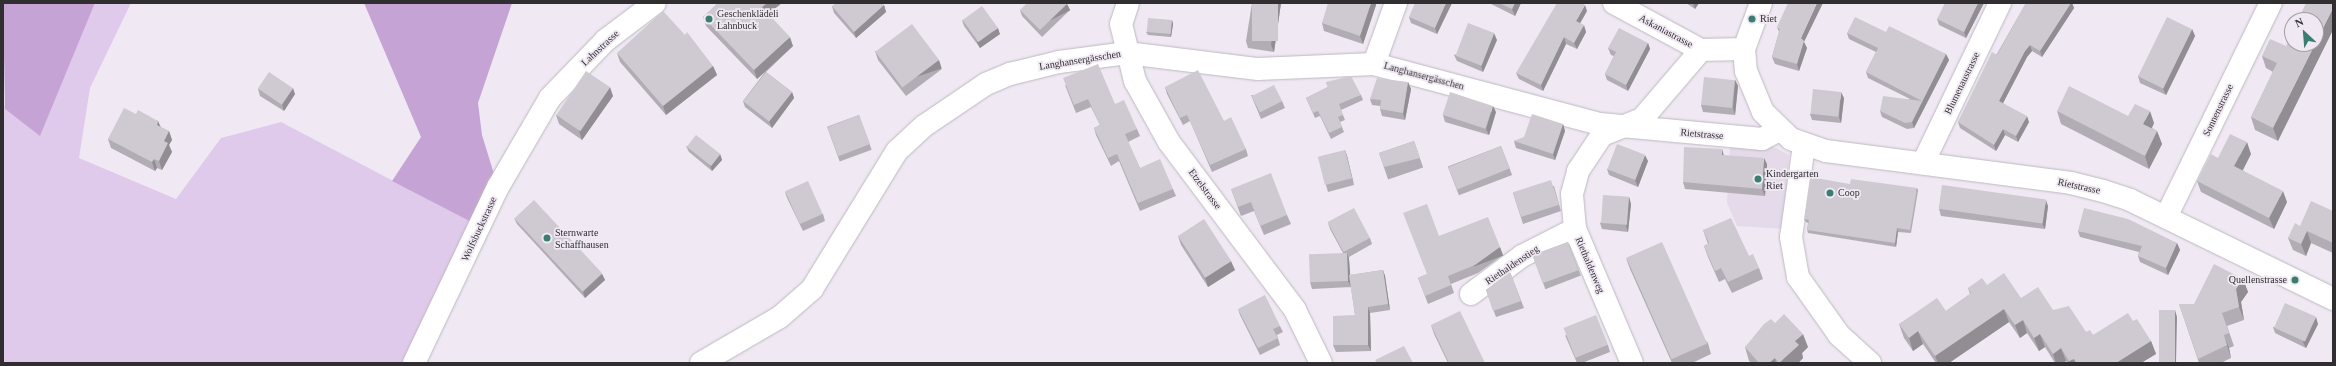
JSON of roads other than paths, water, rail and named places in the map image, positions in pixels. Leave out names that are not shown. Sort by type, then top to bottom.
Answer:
[{"type":"street","name":"Lahnstrasse","points":[[550,98],[606,40],[655,3]]},
{"type":"street","name":"Etzelstrasse","points":[[1128,3],[1121,24],[1135,81],[1168,142],[1295,310],[1321,363]]},
{"type":"street","points":[[1374,64],[1396,3]]},
{"type":"street","name":"Askaniastrasse","points":[[1614,3],[1701,50],[1744,49]]},
{"type":"street","points":[[1744,49],[1761,3]]},
{"type":"street","name":"Blumenaustrasse","points":[[1923,163],[2000,3]]},
{"type":"street","name":"Sonnenstrasse","points":[[2166,217],[2271,3]]},
{"type":"street","name":"Rietstrasse","points":[[1744,49],[1752,92],[1763,112],[1780,130],[1804,145],[1840,153],[2071,183],[2130,200],[2333,299]]},
{"type":"street","name":"Riethaldenweg","points":[[1632,363],[1575,229],[1572,194],[1578,171],[1602,135],[1642,119],[1701,50]]},
{"type":"street","name":"Langhansergässchen","points":[[701,363],[780,317],[812,289],[897,151],[924,126],[986,84],[1010,74],[1059,62],[1127,53],[1258,69],[1374,64],[1600,124],[1622,127]]},
{"type":"street","name":"Wolfsbuckstrasse","points":[[414,363],[498,187],[550,98]]},
{"type":"street","name":"Rietstrasse","points":[[1622,127],[1762,139],[1780,130]]},
{"type":"street","points":[[1804,145],[1791,237],[1798,277],[1839,335],[1870,363]]},
{"type":"street","name":"Riethaldenstieg","points":[[1471,294],[1522,256],[1575,229]]},
{"type":"place","name":"Geschenklädeli Lahnbuck","points":[[709,19]]},
{"type":"place","name":"Riet","points":[[1752,19]]},
{"type":"place","name":"Kindergarten Riet","points":[[1758,179]]},
{"type":"place","name":"Coop","points":[[1830,193]]},
{"type":"place","name":"Sternwarte Schaffhausen","points":[[547,238]]},
{"type":"place","name":"Quellenstrasse","points":[[2295,280]]}]
